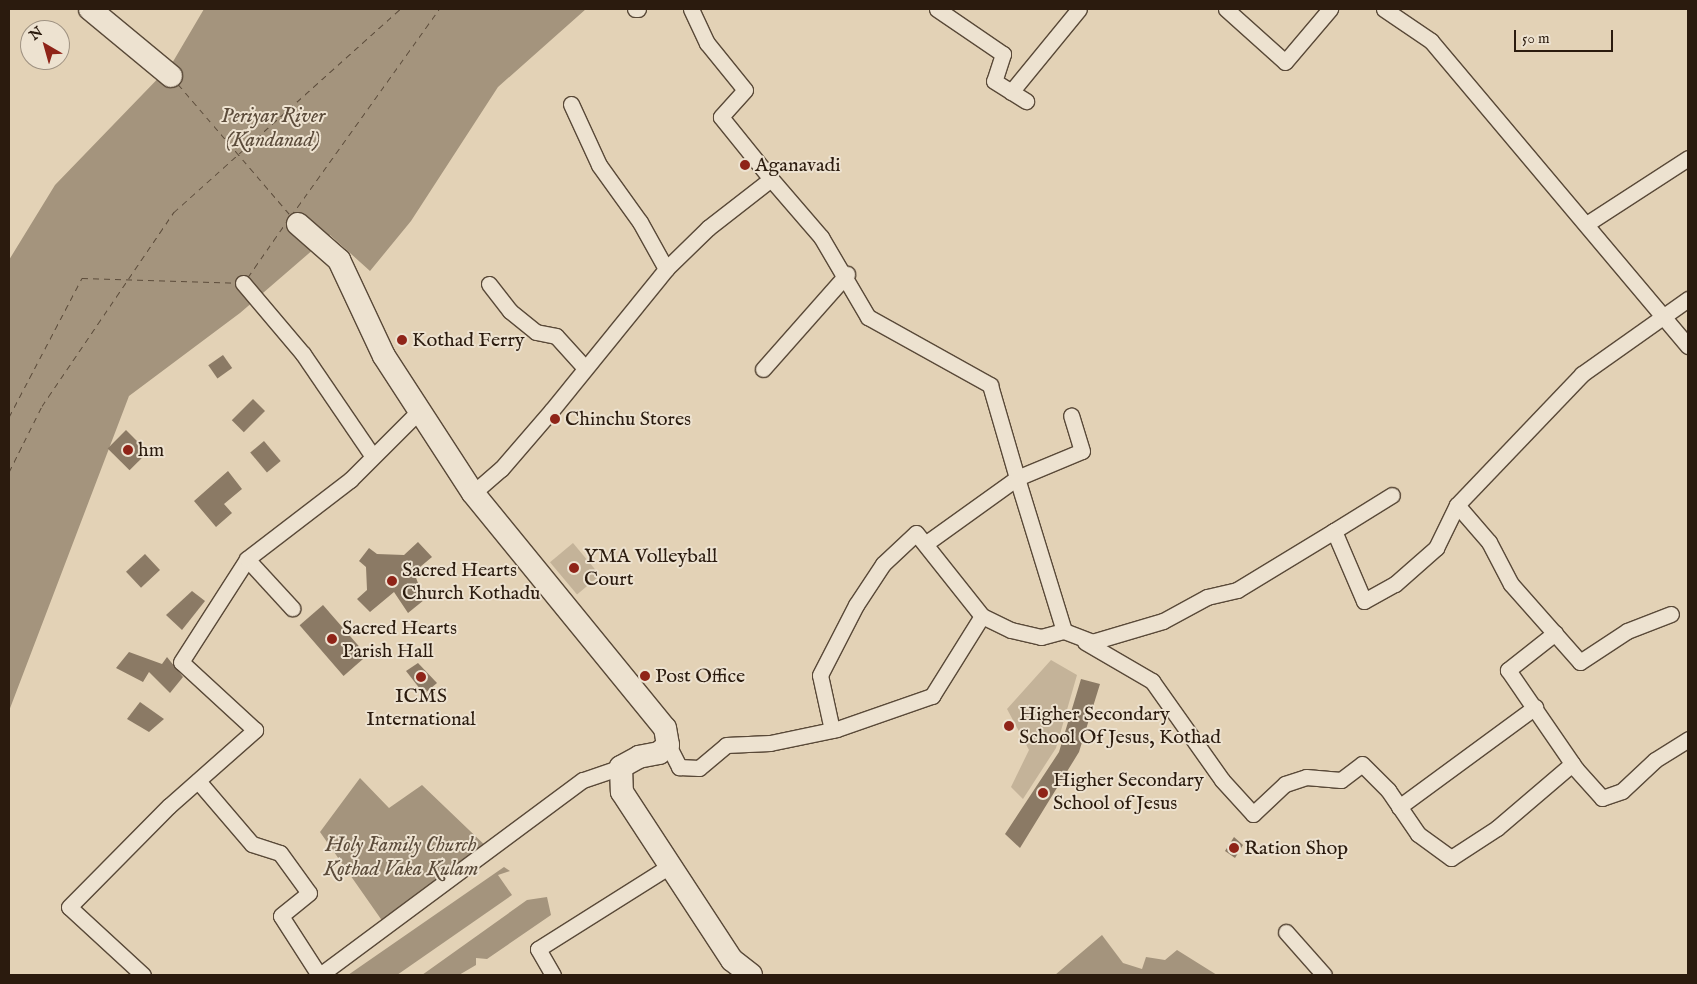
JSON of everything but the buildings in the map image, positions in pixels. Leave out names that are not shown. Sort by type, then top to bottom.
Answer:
[{"type":"main road","points":[[90,9],[171,76]]},
{"type":"main road","points":[[298,224],[339,260],[384,356],[418,412],[473,492],[665,728],[668,745],[659,754],[639,757],[621,767],[622,792],[668,867],[732,960],[751,975]]},
{"type":"street","points":[[691,9],[706,43],[745,90],[721,117],[847,274],[868,317],[990,385],[1064,631]]},
{"type":"street","points":[[937,9],[1002,54],[994,81],[1026,101]]},
{"type":"street","points":[[1011,92],[1079,9]]},
{"type":"street","points":[[1226,9],[1285,62],[1330,9]]},
{"type":"street","points":[[1384,9],[1431,41],[1588,223],[1688,346]]},
{"type":"street","points":[[571,104],[599,165],[640,222],[666,269]]},
{"type":"street","points":[[1588,223],[1688,158]]},
{"type":"street","points":[[473,492],[501,469],[666,269],[708,228],[771,179]]},
{"type":"street","points":[[763,368],[847,274]]},
{"type":"street","points":[[243,284],[303,354],[372,454]]},
{"type":"street","points":[[489,284],[510,311],[536,332],[556,336],[584,368]]},
{"type":"street","points":[[1334,531],[1364,601],[1395,584],[1436,548],[1457,505],[1582,374],[1661,315],[1688,299]]},
{"type":"street","points":[[143,975],[69,907],[198,780],[255,730],[181,662],[247,559],[350,480],[372,454],[418,412]]},
{"type":"street","points":[[925,544],[1017,478],[1082,451],[1071,416]]},
{"type":"street","points":[[1085,642],[1163,621],[1206,597],[1236,590],[1392,494]]},
{"type":"street","points":[[1457,505],[1489,542],[1511,584],[1580,662],[1627,630],[1671,614]]},
{"type":"street","points":[[832,730],[820,675],[856,605],[883,564],[916,533],[982,616],[1041,637],[1064,631],[1152,681],[1222,780],[1253,814],[1285,784],[1306,777],[1341,780],[1362,764],[1399,807],[1418,834],[1450,858],[1497,828],[1572,764]]},
{"type":"street","points":[[247,559],[292,608]]},
{"type":"street","points":[[668,745],[679,767],[699,768],[726,745],[770,743],[832,730],[932,696],[982,616]]},
{"type":"street","points":[[1555,633],[1508,670],[1572,764],[1602,798],[1622,791],[1655,760],[1688,739]]},
{"type":"street","points":[[1399,807],[1535,707]]},
{"type":"street","points":[[198,780],[252,844],[280,853],[309,893],[281,916],[319,975],[583,780],[621,767]]},
{"type":"street","points":[[553,975],[538,949],[668,867]]},
{"type":"street","points":[[1286,932],[1324,975]]},
{"type":"shaded area","name":"YMA Volleyball Court","points":[[573,543],[600,575],[577,594],[550,562]]},
{"type":"shaded area","points":[[1051,660],[1077,675],[1056,748],[1023,799],[1011,787],[1029,750],[1007,709]]},
{"type":"water","name":"Periyar River (Kandanad)","points":[[204,9],[586,9],[498,87],[411,221],[370,271],[330,235],[240,313],[129,396],[9,711],[9,260],[55,185],[171,65]]},
{"type":"water","name":"Holy Family Church Kothad Vaka Kulam","points":[[360,778],[389,808],[422,785],[492,852],[390,932],[320,832]]},
{"type":"water","points":[[504,867],[510,871],[498,875],[512,895],[397,975],[348,975]]},
{"type":"water","points":[[547,897],[551,915],[487,959],[476,958],[476,965],[459,975],[422,975],[527,900]]},
{"type":"water","points":[[1102,935],[1123,963],[1142,969],[1146,957],[1165,960],[1177,950],[1217,975],[1055,975]]},
{"type":"ferry route","points":[[9,472],[42,406],[174,212],[400,9]]},
{"type":"ferry route","points":[[291,216],[439,9]]},
{"type":"ferry route","points":[[178,84],[291,216]]},
{"type":"ferry route","points":[[248,277],[287,221]]},
{"type":"ferry route","points":[[9,417],[82,278],[237,283]]},
{"type":"place","name":"Aganavadi","points":[[745,165]]},
{"type":"place","name":"Kothad Ferry","points":[[402,340]]},
{"type":"place","name":"Chinchu Stores","points":[[555,419]]},
{"type":"place","name":"hm","points":[[128,450]]},
{"type":"place","name":"YMA Volleyball Court","points":[[574,568]]},
{"type":"place","name":"Sacred Hearts Church Kothadu","points":[[392,581]]},
{"type":"place","name":"Sacred Hearts Parish Hall","points":[[332,639]]},
{"type":"place","name":"Post Office","points":[[645,676]]},
{"type":"place","name":"ICMS International","points":[[421,677]]},
{"type":"place","name":"Higher Secondary School Of Jesus, Kothad","points":[[1009,726]]},
{"type":"place","name":"Higher Secondary School of Jesus","points":[[1043,793]]},
{"type":"place","name":"Ration Shop","points":[[1234,848]]}]
